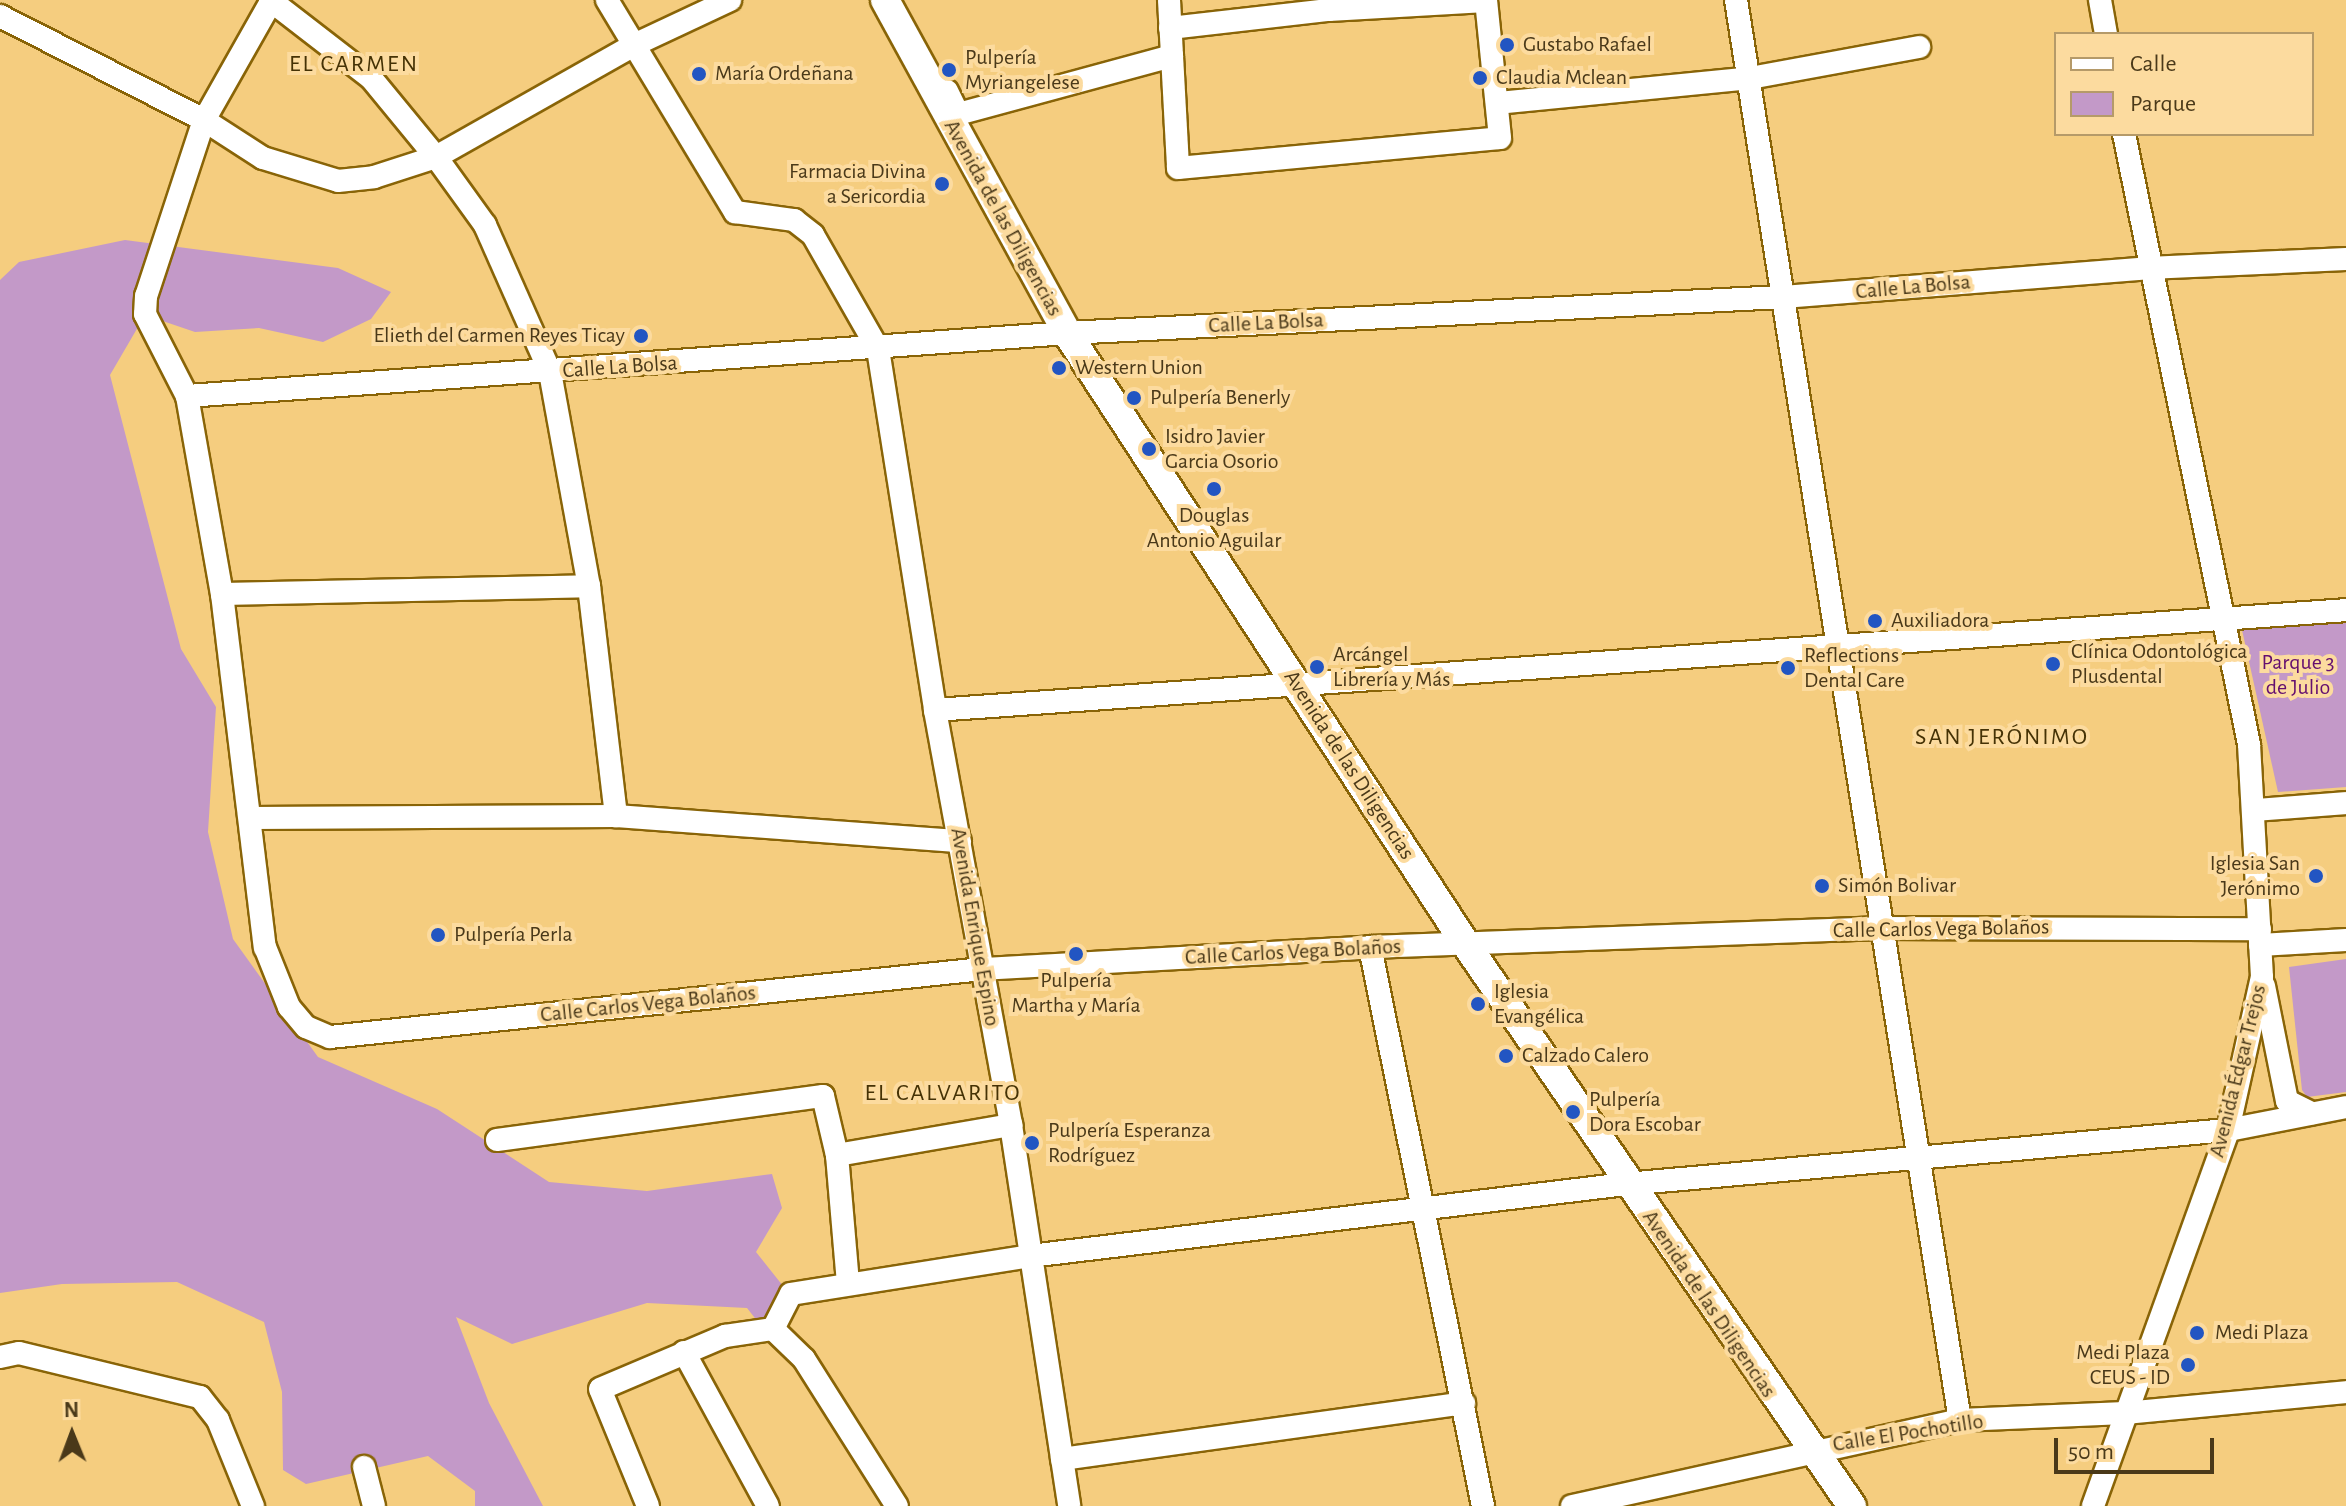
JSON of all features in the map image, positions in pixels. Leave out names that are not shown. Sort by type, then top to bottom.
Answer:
[{"type":"street","points":[[616,816],[589,586],[550,372],[485,225],[436,157],[371,78],[271,0],[204,120],[146,296],[145,314],[155,340],[187,396],[222,594],[251,818],[616,816],[960,841]]},
{"type":"street","points":[[607,0],[735,212],[794,220],[813,235],[878,349]]},
{"type":"street","points":[[0,16],[204,120],[263,158],[338,181],[374,177],[436,157],[636,44],[730,0]]},
{"type":"street","name":"Avenida de las Diligencias","points":[[885,0],[1067,333],[1626,1184],[1808,1450],[1852,1506]]},
{"type":"street","points":[[1169,0],[1170,28],[1178,168],[1500,138],[1486,0],[1328,5],[1170,28]]},
{"type":"street","points":[[1736,0],[1914,1156],[1960,1420]]},
{"type":"street","points":[[2100,0],[2106,32]]},
{"type":"street","points":[[910,22],[958,114],[1172,56]]},
{"type":"street","points":[[1497,103],[1750,78],[1919,47]]},
{"type":"street","name":"Avenida Édgar Trejos","points":[[2093,1506],[2228,1130],[2262,977],[2249,744],[2225,617],[2148,268],[2124,136]]},
{"type":"street","name":"Calle La Bolsa","points":[[187,396],[878,349],[1067,333],[1783,297],[2148,268],[2346,259]]},
{"type":"street","name":"Avenida Enrique Espino","points":[[878,349],[935,710],[1011,1125],[1069,1506]]},
{"type":"street","points":[[222,594],[589,586]]},
{"type":"street","points":[[935,710],[2346,610]]},
{"type":"street","points":[[2255,810],[2346,803]]},
{"type":"street","name":"Calle Carlos Vega Bolaños","points":[[251,818],[265,947],[277,981],[306,1027],[330,1037],[982,969],[1370,947],[1880,928],[2346,940]]},
{"type":"street","points":[[1370,947],[1426,1211],[1483,1506]]},
{"type":"street","points":[[2262,977],[2283,1090],[2291,1105],[2312,1113]]},
{"type":"street","points":[[2257,1123],[2280,1107],[2283,1090]]},
{"type":"street","points":[[497,1140],[818,1096],[827,1101],[837,1155],[848,1284]]},
{"type":"street","points":[[773,1329],[791,1294],[1030,1256],[1426,1211],[1626,1184],[2228,1130],[2346,1107]]},
{"type":"street","points":[[837,1155],[1011,1125]]},
{"type":"street","points":[[648,1506],[600,1389],[725,1336],[773,1329]]},
{"type":"street","points":[[773,1329],[804,1359],[897,1506]]},
{"type":"street","points":[[684,1352],[768,1506]]},
{"type":"street","points":[[0,1357],[19,1353],[200,1397],[218,1420],[253,1506]]},
{"type":"street","name":"Calle El Pochotillo","points":[[1572,1506],[1808,1450],[1960,1420],[2125,1413],[2346,1392]]},
{"type":"street","points":[[1062,1459],[1464,1403]]},
{"type":"street","points":[[364,1467],[374,1506]]},
{"type":"green space","points":[[125,240],[338,268],[391,292],[371,319],[323,342],[259,328],[195,332],[145,315],[110,375],[181,649],[216,707],[208,832],[233,939],[318,1057],[437,1109],[549,1182],[647,1191],[772,1174],[782,1208],[756,1252],[787,1291],[762,1327],[747,1308],[647,1303],[512,1344],[456,1317],[489,1403],[543,1506],[475,1506],[475,1491],[428,1456],[306,1484],[283,1470],[282,1392],[264,1322],[177,1282],[62,1284],[0,1293],[0,280],[19,262]]},
{"type":"green space","name":"Parque 3 de Julio","points":[[2346,623],[2346,787],[2278,792],[2242,630]]},
{"type":"green space","points":[[2346,959],[2346,1092],[2307,1097],[2302,1090],[2289,967]]},
{"type":"place","name":"Gustabo Rafael","points":[[1507,45]]},
{"type":"place","name":"Pulpería Myriangelese","points":[[949,70]]},
{"type":"place","name":"María Ordeñana","points":[[699,74]]},
{"type":"place","name":"Claudia Mclean","points":[[1480,78]]},
{"type":"place","name":"Farmacia Divina a Sericordia","points":[[942,184]]},
{"type":"place","name":"Elieth del Carmen Reyes Ticay","points":[[641,336]]},
{"type":"place","name":"Western Union","points":[[1059,368]]},
{"type":"place","name":"Pulpería Benerly","points":[[1134,398]]},
{"type":"place","name":"Isidro Javier Garcia Osorio","points":[[1149,449]]},
{"type":"place","name":"Douglas Antonio Aguilar","points":[[1214,489]]},
{"type":"place","name":"Auxiliadora","points":[[1875,621]]},
{"type":"place","name":"Clínica Odontológica Plusdental","points":[[2053,664]]},
{"type":"place","name":"Arcángel Librería y Más","points":[[1317,667]]},
{"type":"place","name":"Reflections Dental Care","points":[[1788,668]]},
{"type":"place","name":"Iglesia San Jerónimo","points":[[2316,876]]},
{"type":"place","name":"Simón Bolivar","points":[[1822,886]]},
{"type":"place","name":"Pulpería Perla","points":[[438,935]]},
{"type":"place","name":"Pulpería Martha y María","points":[[1076,954]]},
{"type":"place","name":"Iglesia Evangélica","points":[[1478,1004]]},
{"type":"place","name":"Calzado Calero","points":[[1506,1056]]},
{"type":"place","name":"Pulpería Dora Escobar","points":[[1573,1112]]},
{"type":"place","name":"Pulpería Esperanza Rodríguez","points":[[1032,1143]]},
{"type":"place","name":"Medi Plaza","points":[[2197,1333]]},
{"type":"place","name":"Medi Plaza CEUS - ID","points":[[2188,1365]]},
{"type":"district","name":"EL CARMEN","points":[[354,65]]},
{"type":"district","name":"SAN JERÓNIMO","points":[[2002,738]]},
{"type":"district","name":"EL CALVARITO","points":[[943,1094]]}]
